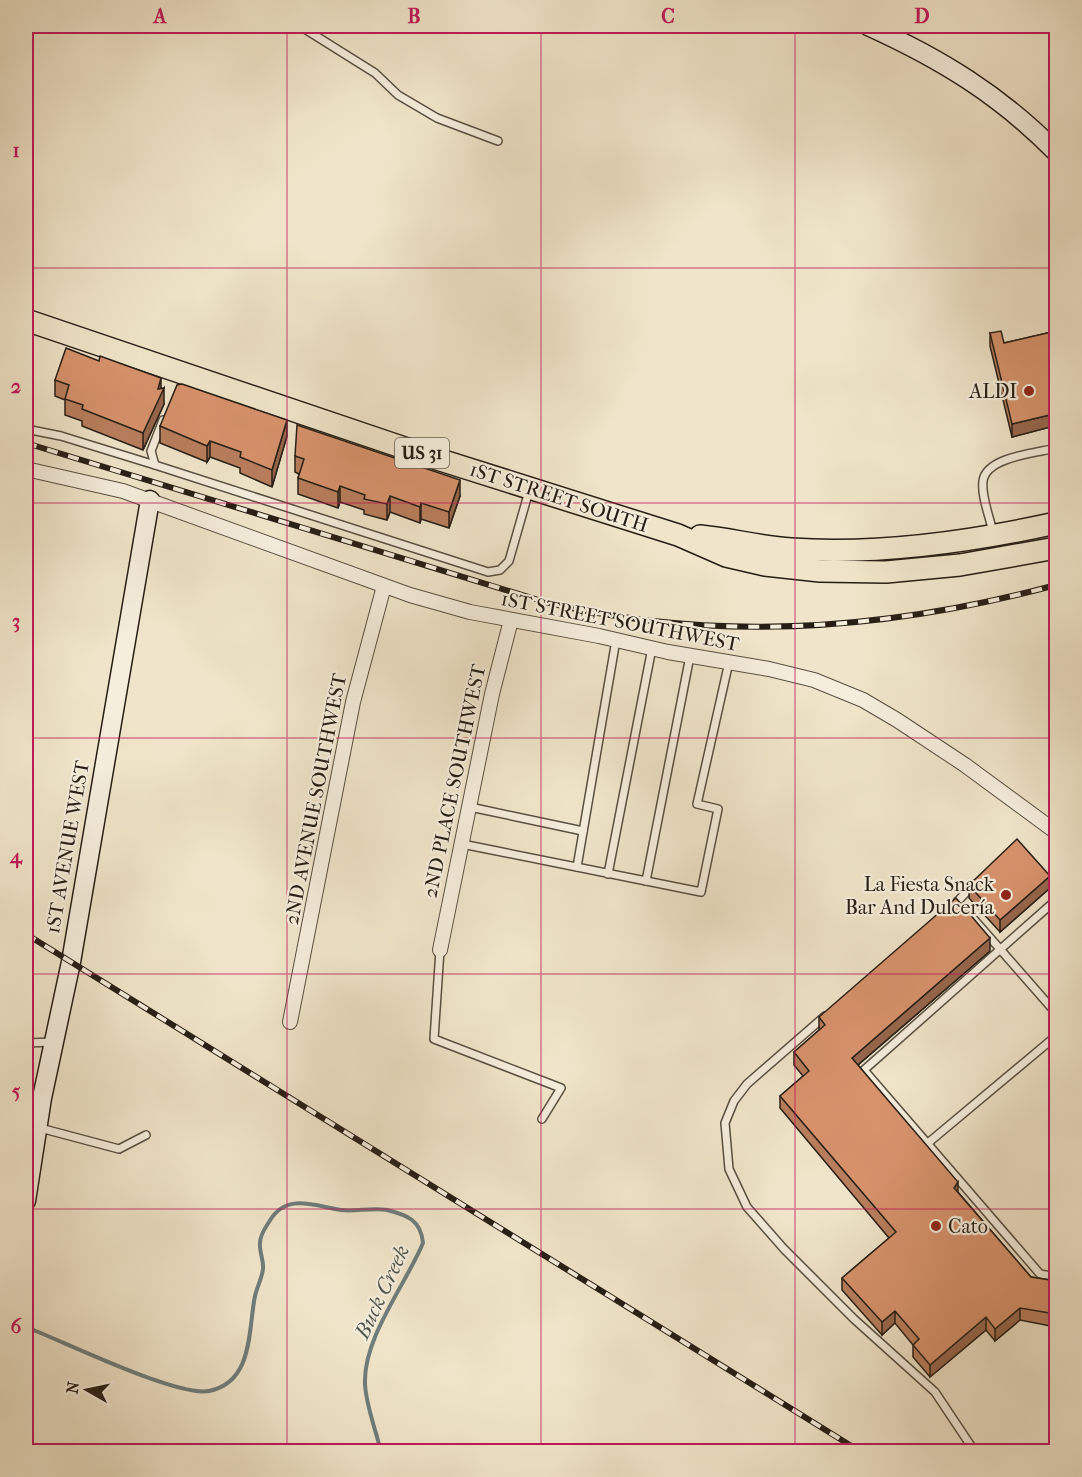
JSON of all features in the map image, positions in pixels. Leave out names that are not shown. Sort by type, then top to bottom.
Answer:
[{"type":"main road","name":"1ST STREET SOUTH","points":[[26,320],[176,373],[678,534],[848,573],[960,565],[1056,548]]},
{"type":"main road","name":"1ST STREET SOUTH","points":[[794,559],[994,535],[1056,523]]},
{"type":"street","points":[[868,26],[922,50],[978,85],[1031,126],[1056,152]]},
{"type":"street","name":"1ST STREET SOUTHWEST","points":[[26,469],[98,484],[150,500],[384,586],[450,607],[796,675],[863,700],[965,765],[1056,832]]},
{"type":"street","name":"1ST AVENUE WEST","points":[[26,1201],[28,1161],[70,962],[150,500]]},
{"type":"street","name":"2ND AVENUE SOUTHWEST","points":[[290,1022],[353,702],[384,586]]},
{"type":"street","name":"2ND PLACE SOUTHWEST","points":[[440,950],[500,656],[511,620]]},
{"type":"lane","points":[[300,26],[375,74],[398,95],[437,118],[498,141]]},
{"type":"lane","points":[[155,465],[151,452],[166,411]]},
{"type":"lane","points":[[26,429],[61,436],[155,465],[488,572],[500,570],[510,561],[530,488]]},
{"type":"lane","points":[[994,535],[982,483],[986,472],[991,465],[1056,448]]},
{"type":"lane","points":[[577,867],[616,640]]},
{"type":"lane","points":[[608,874],[652,648]]},
{"type":"lane","points":[[646,881],[690,656]]},
{"type":"lane","points":[[462,844],[701,892],[718,809],[697,804],[729,662]]},
{"type":"lane","points":[[470,807],[583,831]]},
{"type":"lane","points":[[948,909],[984,874]]},
{"type":"lane","points":[[1056,900],[864,1070],[1040,1274],[1056,1277]]},
{"type":"lane","points":[[957,902],[1001,948],[1056,1013]]},
{"type":"lane","points":[[440,950],[434,1039],[561,1088],[542,1119]]},
{"type":"lane","points":[[831,1011],[747,1084],[734,1101],[725,1123],[729,1169],[747,1207],[854,1319],[935,1392],[975,1452]]},
{"type":"lane","points":[[927,1143],[1056,1036]]},
{"type":"lane","points":[[26,1043],[53,1042]]},
{"type":"lane","points":[[37,1127],[118,1149],[146,1135]]},
{"type":"building","name":"ALDI","points":[[1001,331],[1004,343],[1056,331],[1056,418],[1054,414],[1012,424],[990,333]]},
{"type":"building","points":[[66,348],[99,361],[100,356],[161,378],[158,389],[164,388],[143,433],[82,409],[83,405],[65,399],[69,385],[55,380]]},
{"type":"building","points":[[182,384],[287,420],[272,470],[240,457],[241,452],[210,441],[207,446],[160,426],[177,385]]},
{"type":"building","points":[[297,425],[460,480],[449,512],[421,503],[420,507],[390,496],[387,504],[364,499],[365,495],[340,486],[338,492],[298,478],[304,459],[295,456]]},
{"type":"building","points":[[1017,839],[1050,876],[1000,920],[969,885]]},
{"type":"building","points":[[956,898],[990,938],[852,1058],[958,1182],[954,1188],[1031,1277],[1056,1281],[1056,1314],[1020,1308],[995,1329],[986,1317],[930,1365],[913,1345],[919,1339],[895,1311],[882,1322],[842,1278],[896,1232],[780,1096],[809,1071],[794,1052],[825,1025],[819,1017]]},
{"type":"waterway","name":"Buck Creek","points":[[26,1327],[146,1377],[193,1391],[209,1391],[224,1386],[241,1366],[249,1338],[255,1296],[262,1276],[261,1237],[276,1213],[284,1207],[301,1203],[341,1210],[381,1209],[401,1214],[416,1224],[422,1235],[423,1243],[378,1330],[366,1366],[367,1401],[381,1452]]},
{"type":"railway","points":[[26,443],[545,602],[609,615],[673,623],[737,627],[802,626],[866,621],[930,612],[1056,585]]},
{"type":"railway","points":[[26,934],[861,1452]]},
{"type":"place","name":"ALDI","points":[[1029,391]]},
{"type":"place","name":"La Fiesta Snack Bar And Dulcería","points":[[1006,895]]},
{"type":"place","name":"Cato","points":[[936,1226]]}]
